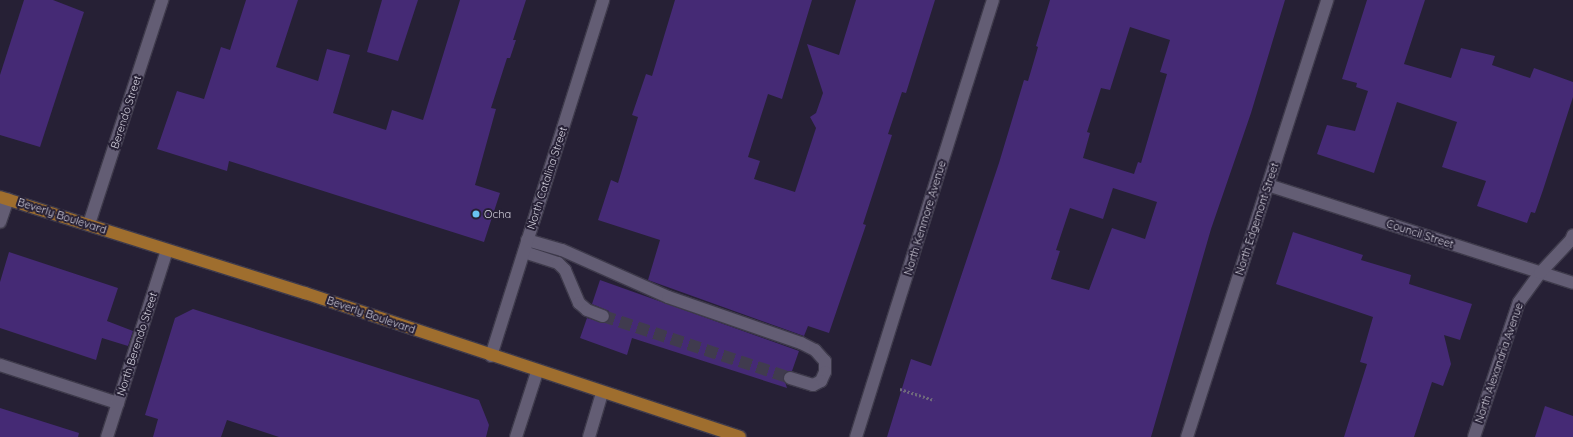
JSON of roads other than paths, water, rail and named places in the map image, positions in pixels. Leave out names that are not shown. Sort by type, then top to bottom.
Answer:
[{"type":"main road","name":"Beverly Boulevard","points":[[4,198],[90,224],[365,313],[537,372],[740,437]]},
{"type":"street","name":"Berendo Street","points":[[90,224],[162,0]]},
{"type":"street","name":"North Catalina Street","points":[[491,356],[604,0]]},
{"type":"street","name":"North Kenmore Avenue","points":[[856,437],[993,0]]},
{"type":"street","name":"North Edgemont Street","points":[[1187,437],[1327,0]]},
{"type":"street","name":"Council Street","points":[[1268,185],[1573,283]]},
{"type":"street","points":[[0,222],[4,198]]},
{"type":"street","name":"North Alexandria Avenue","points":[[1474,437],[1519,302],[1540,273],[1571,240],[1573,235]]},
{"type":"street","points":[[527,240],[562,250],[668,296],[802,343],[815,350],[825,361],[825,372],[821,381],[813,385],[790,378]]},
{"type":"street","name":"North Berendo Street","points":[[107,437],[167,250]]},
{"type":"street","points":[[524,252],[558,263],[564,270],[579,303],[587,310],[603,316]]},
{"type":"street","points":[[0,365],[118,403]]},
{"type":"street","points":[[516,437],[537,372]]},
{"type":"street","points":[[588,437],[602,393]]},
{"type":"tunnel","points":[[603,316],[790,378]]},
{"type":"place","name":"Ocha","points":[[476,214]]}]
